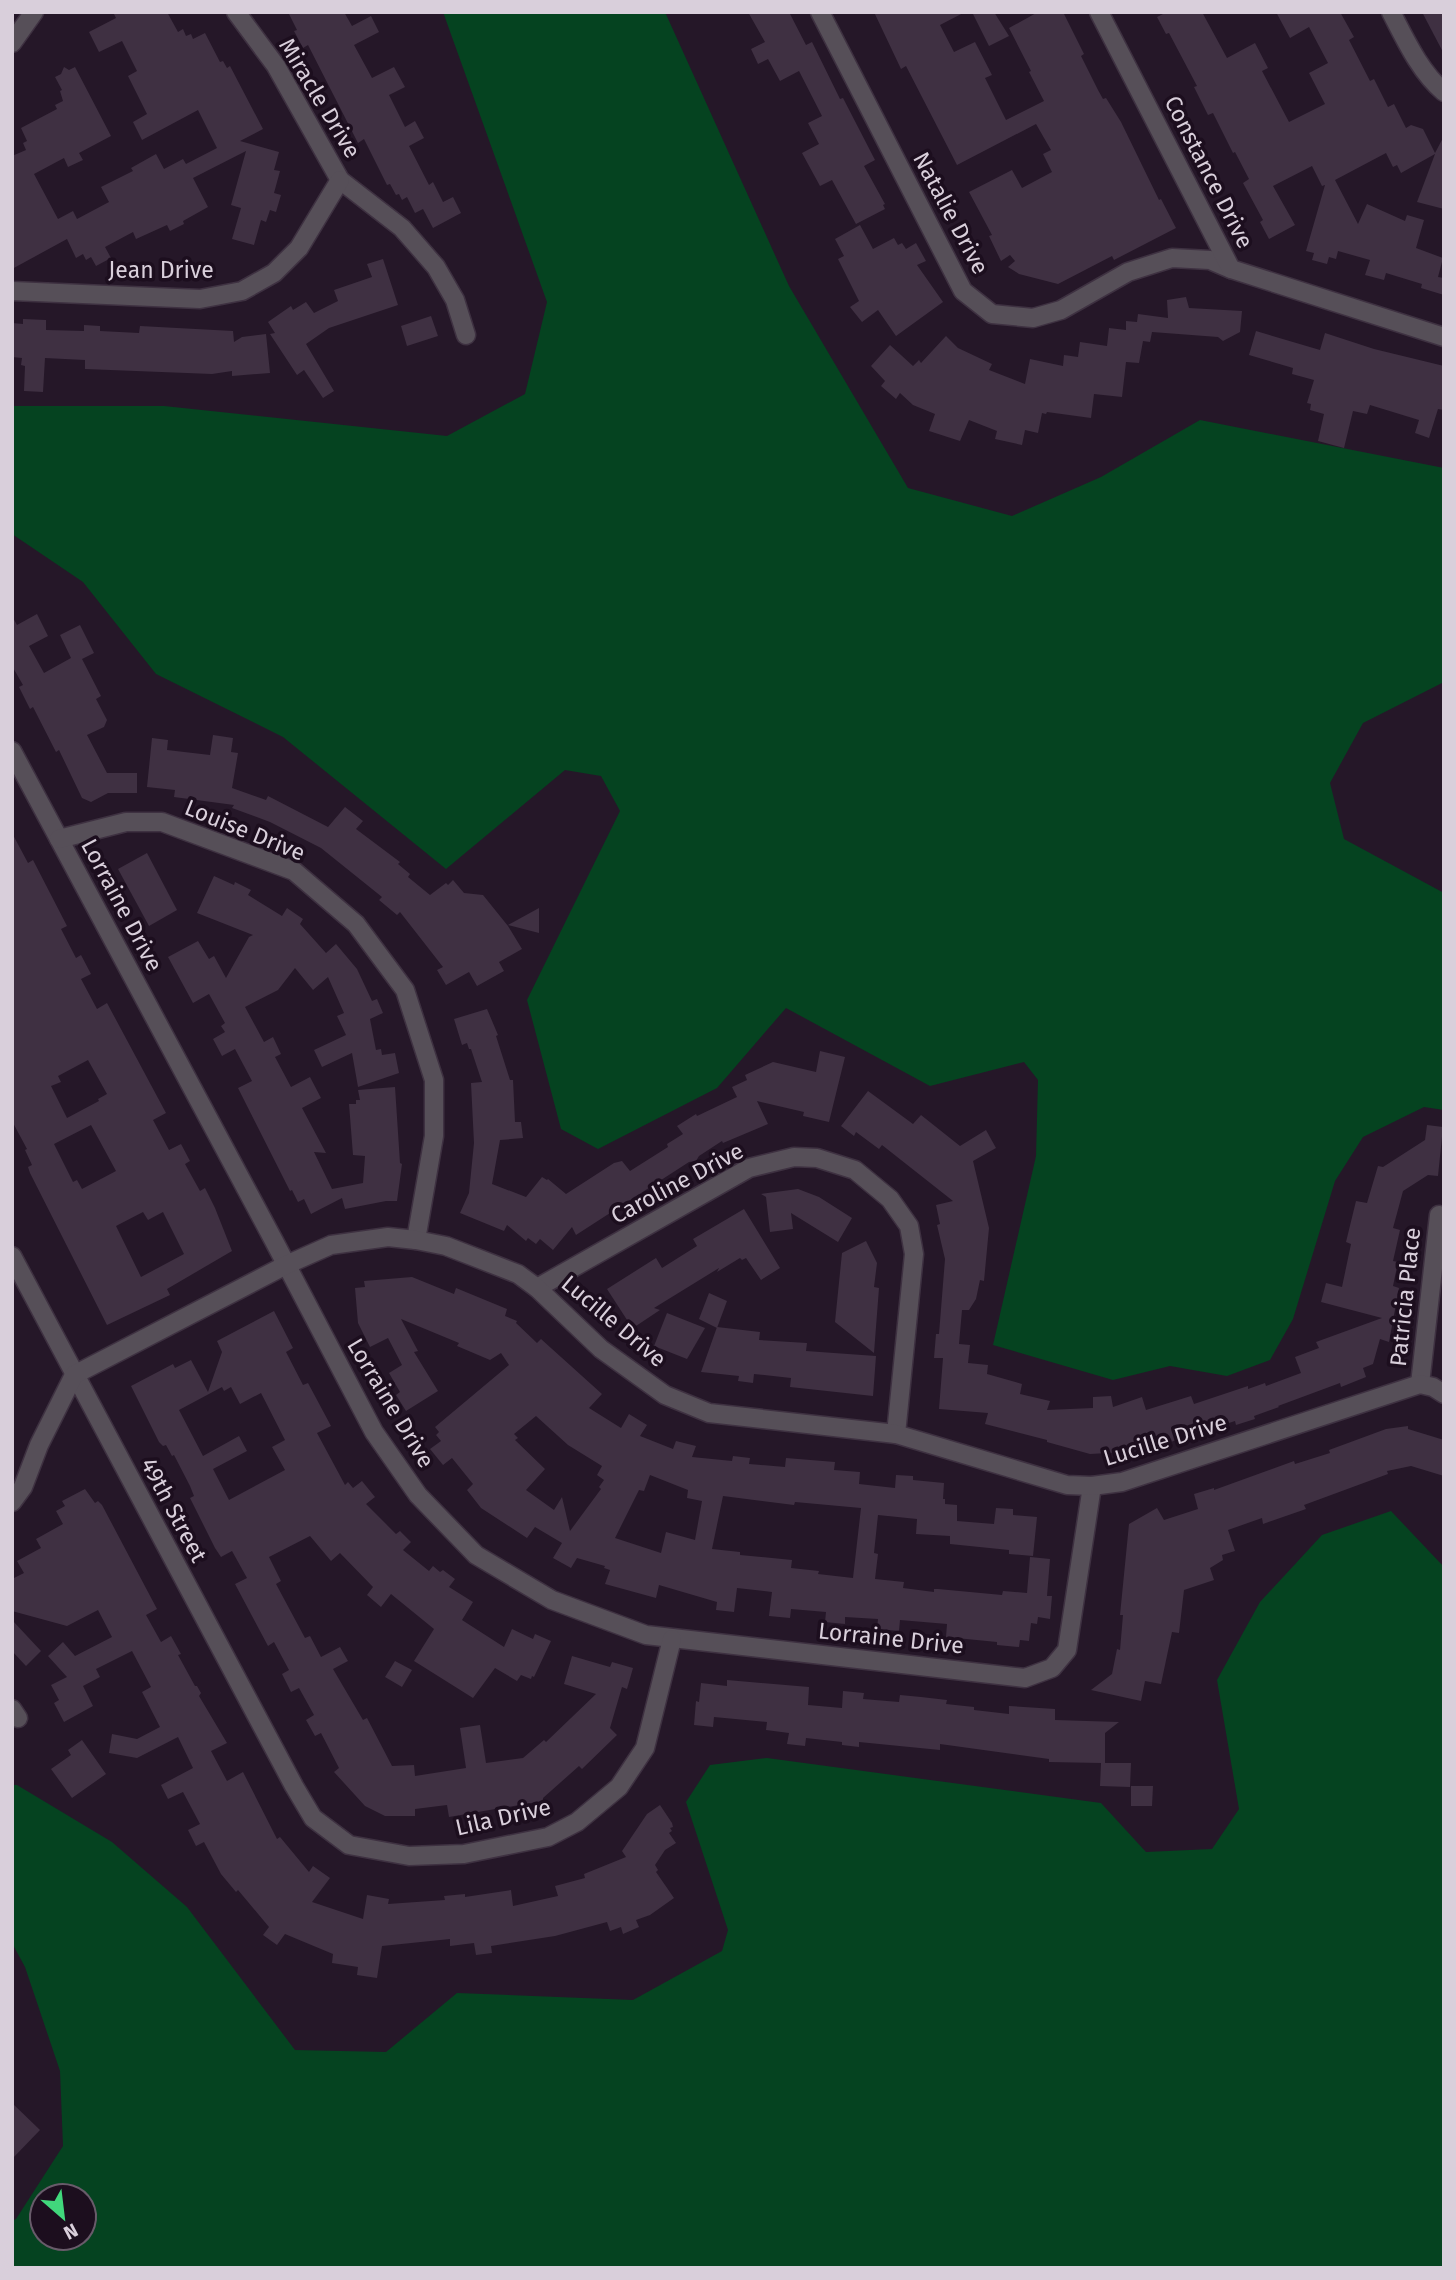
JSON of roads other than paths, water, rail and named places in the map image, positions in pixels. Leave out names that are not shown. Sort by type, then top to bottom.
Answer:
[{"type":"street","points":[[12,43],[34,12]]},
{"type":"street","name":"Miracle Drive","points":[[236,12],[276,66],[340,180],[402,228],[436,267],[455,300],[466,335]]},
{"type":"street","name":"Natalie Drive","points":[[820,12],[962,291],[992,314],[1033,318],[1061,310],[1128,272],[1172,258],[1210,260],[1231,269]]},
{"type":"street","name":"Constance Drive","points":[[1099,12],[1231,269],[1444,337]]},
{"type":"street","points":[[1391,12],[1410,48],[1435,84],[1444,92]]},
{"type":"street","name":"Jean Drive","points":[[12,291],[200,299],[242,291],[274,272],[299,248],[340,180]]},
{"type":"street","name":"Lorraine Drive","points":[[12,751],[374,1432],[418,1495],[476,1555],[552,1600],[646,1636],[1025,1678],[1052,1668],[1067,1650],[1092,1486]]},
{"type":"street","name":"Louise Drive","points":[[59,839],[125,822],[162,822],[293,872],[356,924],[405,990],[434,1080],[434,1136],[416,1240]]},
{"type":"street","name":"Caroline Drive","points":[[537,1288],[749,1168],[794,1157],[817,1158],[855,1170],[890,1199],[909,1226],[914,1254],[896,1434]]},
{"type":"street","name":"Patricia Place","points":[[1420,1384],[1439,1215]]},
{"type":"street","name":"Lucille Drive","points":[[74,1375],[331,1244],[388,1237],[446,1246],[518,1274],[537,1288],[601,1349],[665,1395],[709,1413],[896,1434],[1067,1485],[1092,1486],[1122,1482],[1420,1384]]},
{"type":"street","name":"49th Street","points":[[12,1256],[294,1786]]},
{"type":"street","points":[[12,1502],[23,1487],[39,1445],[74,1375]]},
{"type":"street","points":[[1420,1384],[1433,1387],[1444,1394]]},
{"type":"street","name":"Lila Drive","points":[[294,1786],[313,1818],[349,1845],[409,1856],[464,1854],[548,1837],[577,1822],[619,1787],[645,1748],[673,1639]]}]
